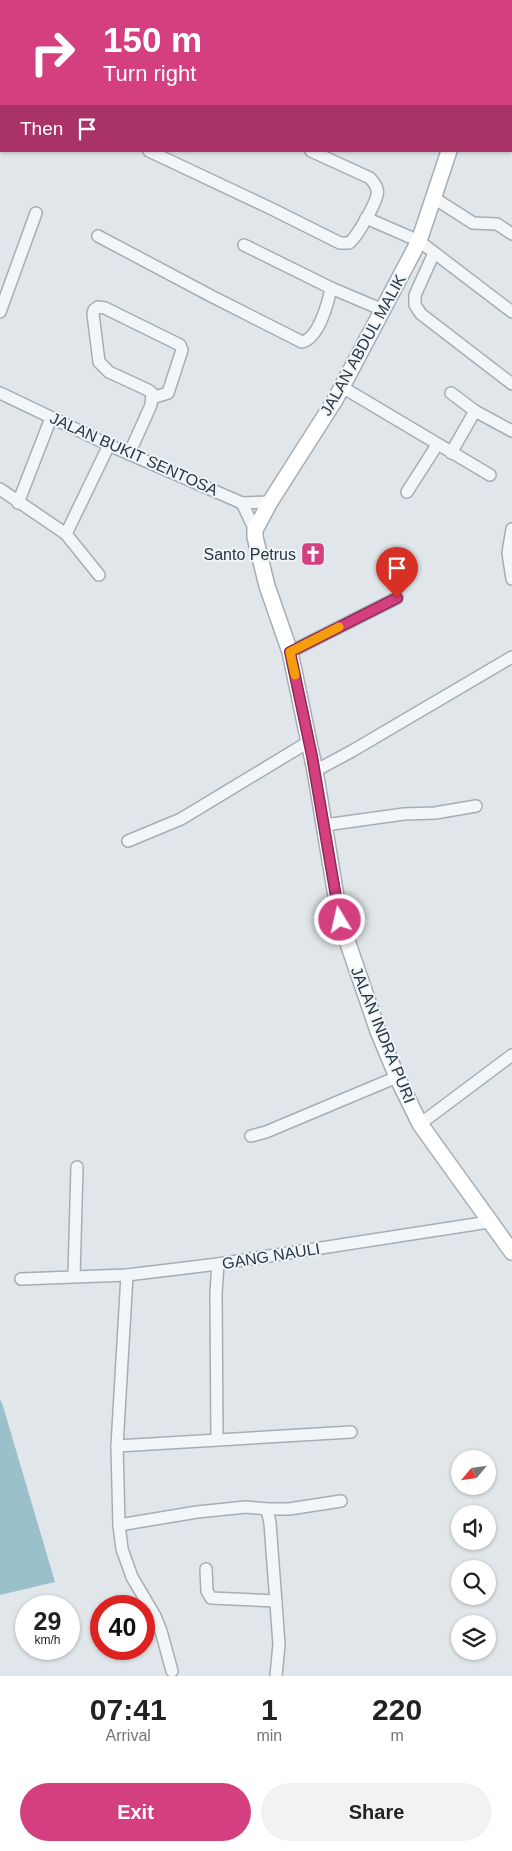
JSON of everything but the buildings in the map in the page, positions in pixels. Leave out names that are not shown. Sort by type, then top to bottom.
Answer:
[{"type":"street","points":[[151,152],[340,243],[349,244],[356,238],[377,195],[376,185],[370,178],[313,152]]},
{"type":"street","name":"JALAN ABDUL MALIK","points":[[255,530],[270,502],[342,386],[419,241],[449,152]]},
{"type":"street","points":[[434,198],[473,223],[497,224],[512,234]]},
{"type":"street","points":[[0,312],[36,213]]},
{"type":"street","points":[[366,218],[419,241],[512,312]]},
{"type":"street","points":[[98,236],[302,342],[307,341],[314,334],[326,309],[331,288]]},
{"type":"street","points":[[244,245],[331,288],[383,310]]},
{"type":"street","points":[[434,253],[415,295],[414,304],[421,314],[512,384]]},
{"type":"street","points":[[129,454],[151,405],[152,394],[148,390],[109,372],[99,362],[93,314],[94,310],[98,307],[105,308],[180,345],[182,350],[168,393],[152,398]]},
{"type":"street","points":[[342,386],[437,445],[490,475]]},
{"type":"street","name":"JALAN BUKIT SENTOSA","points":[[0,393],[108,445],[242,503],[270,502]]},
{"type":"street","points":[[451,393],[475,411],[512,431]]},
{"type":"street","points":[[452,453],[475,411]]},
{"type":"street","points":[[18,503],[51,418]]},
{"type":"street","points":[[66,534],[108,445]]},
{"type":"street","points":[[407,492],[437,445]]},
{"type":"street","points":[[0,489],[66,534],[99,575]]},
{"type":"street","name":"JALAN INDRA PURI","points":[[242,503],[255,530],[267,586],[290,652],[310,740],[340,920],[378,1031],[397,1077],[420,1124],[512,1252]]},
{"type":"street","points":[[512,529],[508,553],[512,579]]},
{"type":"street","points":[[290,652],[397,598]]},
{"type":"street","points":[[315,771],[512,657]]},
{"type":"street","points":[[128,841],[182,819],[310,740]]},
{"type":"street","points":[[325,825],[404,814],[435,813],[476,806]]},
{"type":"street","points":[[420,1124],[512,1055]]},
{"type":"street","points":[[251,1136],[266,1132],[397,1077]]},
{"type":"street","points":[[74,1276],[77,1167]]},
{"type":"street","name":"GANG NAULI","points":[[21,1279],[127,1275],[218,1264],[489,1222]]},
{"type":"street","points":[[217,1440],[216,1293],[218,1264]]},
{"type":"street","points":[[127,1275],[117,1446],[119,1525],[122,1549],[132,1577],[155,1616],[172,1671]]},
{"type":"street","points":[[117,1446],[351,1432]]},
{"type":"street","points":[[119,1525],[197,1512],[246,1507],[267,1509],[289,1508],[341,1501]]},
{"type":"street","points":[[267,1509],[279,1644],[276,1676]]},
{"type":"street","points":[[206,1569],[207,1590],[211,1598],[276,1601]]},
{"type":"water","points":[[0,1400],[55,1582],[0,1595]]},
{"type":"slow traffic","points":[[295,675],[290,652],[339,627]]},
{"type":"place","name":"Santo Petrus","points":[[313,554]]},
{"type":"route","points":[[340,920],[325,825],[290,652],[397,598]]}]
